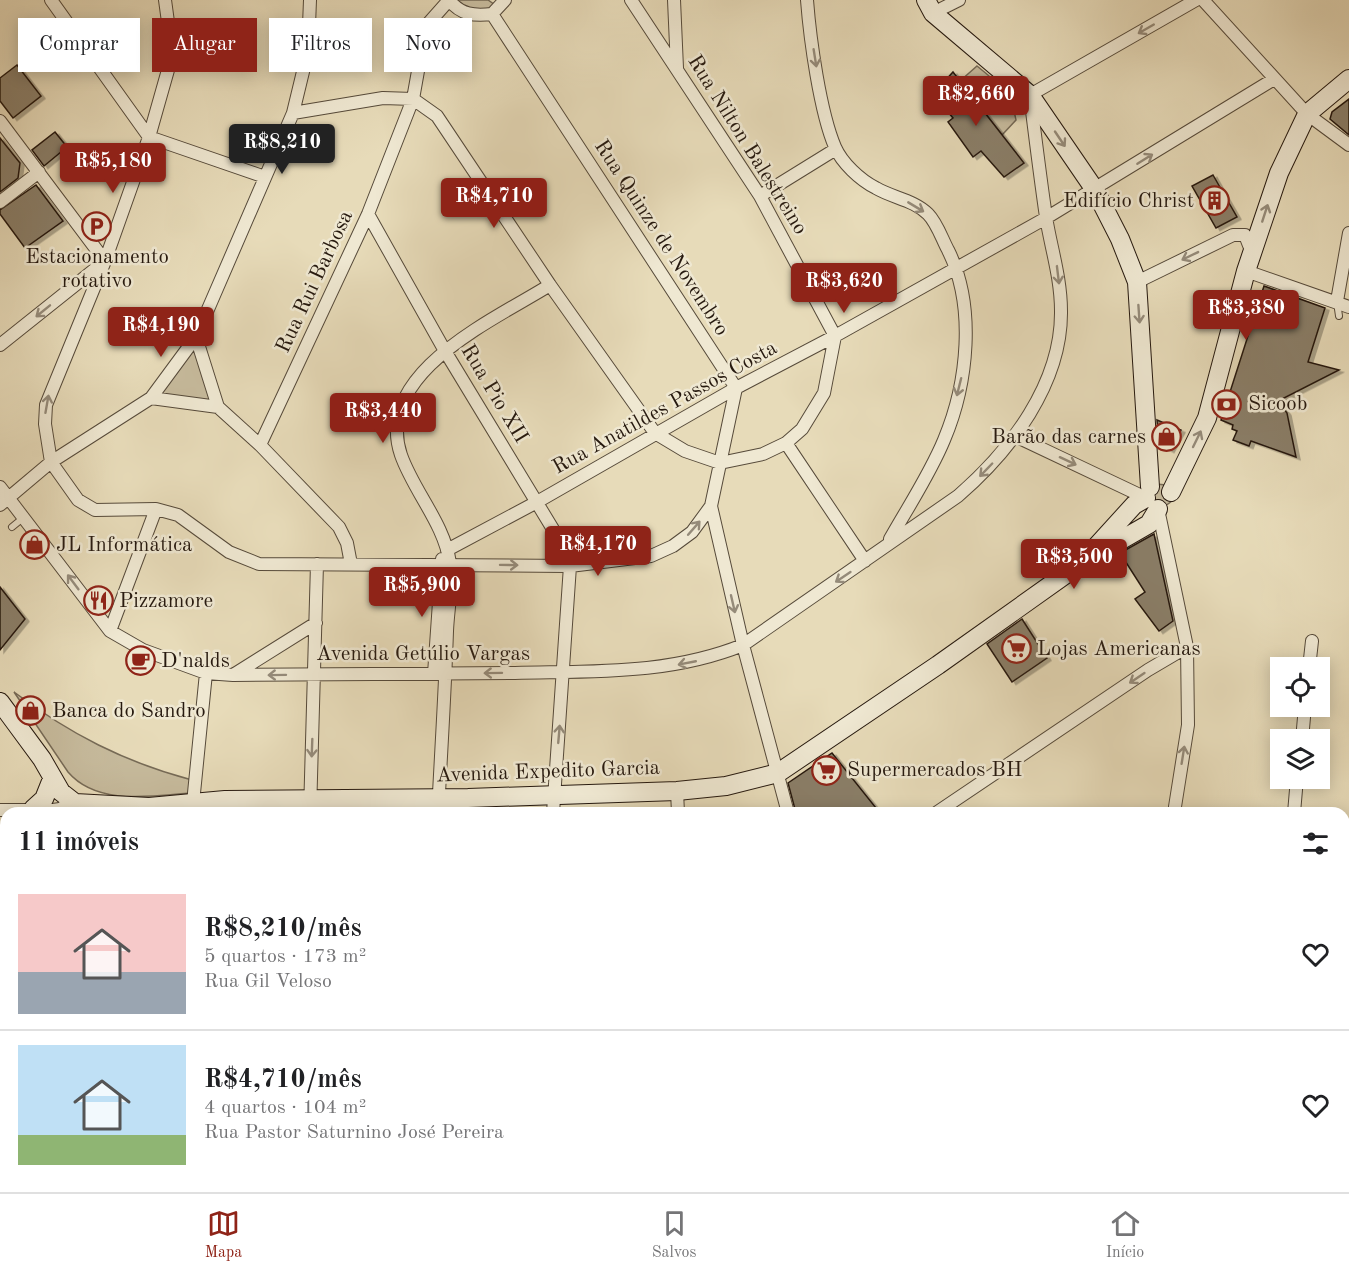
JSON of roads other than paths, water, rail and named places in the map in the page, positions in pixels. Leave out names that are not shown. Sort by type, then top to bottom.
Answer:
[{"type":"main road","points":[[929,7],[1030,95],[1095,190],[1137,282],[1152,498]]},
{"type":"main road","points":[[1152,498],[1162,484],[1171,492],[1207,418],[1246,271],[1279,173],[1307,114],[1349,79]]},
{"type":"main road","name":"Avenida Expedito Garcia","points":[[199,807],[225,800],[310,806],[553,804],[726,786],[778,773],[938,665],[1083,562],[1134,505],[1152,498]]},
{"type":"main road","points":[[0,702],[73,806]]},
{"type":"main road","points":[[35,807],[44,799],[52,779]]},
{"type":"main road","name":"Avenida Expedito Garcia","points":[[73,806],[137,807]]},
{"type":"street","points":[[51,0],[149,136],[264,177]]},
{"type":"street","points":[[165,0],[171,44],[168,70],[149,136],[105,261],[46,405],[45,424],[51,462],[78,500],[95,510],[156,508],[178,515],[243,559],[259,564],[570,566],[651,556],[673,546],[692,532],[711,506],[736,388]]},
{"type":"street","points":[[4,501],[51,462],[151,398],[196,337],[293,113],[308,51],[310,0]]},
{"type":"street","points":[[449,0],[466,14],[492,14],[505,0]]},
{"type":"street","name":"Rua Rui Barbosa","points":[[260,446],[368,214],[413,99],[426,26],[449,0]]},
{"type":"street","name":"Rua Nilton Balestreino","points":[[631,0],[760,196],[835,336]]},
{"type":"street","points":[[675,0],[677,69]]},
{"type":"street","points":[[807,0],[826,120],[836,149],[852,170],[876,189],[917,206],[930,216],[956,267],[963,297],[962,382],[944,440],[890,541]]},
{"type":"street","points":[[929,7],[959,0]]},
{"type":"street","points":[[1030,95],[1196,0]]},
{"type":"street","points":[[1203,0],[1307,114],[1349,145]]},
{"type":"street","name":"Rua Quinze de Novembro","points":[[492,14],[736,388]]},
{"type":"street","name":"Rua Anatildes Passos Costa","points":[[447,550],[1046,218],[1274,79]]},
{"type":"street","name":"Avenida Getúlio Vargas","points":[[0,487],[4,501],[24,517],[110,631],[142,650],[206,672],[233,675],[564,672],[661,668],[710,658],[742,645],[958,496],[986,471],[1015,436],[1040,394],[1056,353],[1062,312],[1059,273],[1046,218],[1030,95]]},
{"type":"street","points":[[293,113],[354,101],[383,98],[413,99],[436,116],[550,285],[655,433],[685,451],[720,463],[763,454],[786,443],[802,429],[825,393],[835,336]]},
{"type":"street","points":[[0,122],[105,261]]},
{"type":"street","points":[[760,196],[836,149]]},
{"type":"street","points":[[0,202],[39,172]]},
{"type":"street","name":"Rua Pio XII","points":[[368,214],[445,351],[563,542],[570,566],[553,804]]},
{"type":"street","points":[[1246,271],[1343,304],[1349,233]]},
{"type":"street","points":[[1137,282],[1233,235],[1245,235],[1252,253]]},
{"type":"street","points":[[0,345],[105,261]]},
{"type":"street","points":[[432,806],[447,550],[402,456],[396,433],[398,410],[411,387],[445,351],[550,285]]},
{"type":"street","points":[[196,337],[218,407],[260,446],[339,527],[347,543],[351,564]]},
{"type":"street","points":[[151,398],[218,407]]},
{"type":"street","points":[[1015,436],[1152,498],[1187,647],[1188,725],[1175,807]]},
{"type":"street","points":[[786,443],[866,561]]},
{"type":"street","points":[[711,506],[742,645],[786,807]]},
{"type":"street","points":[[110,631],[156,508]]},
{"type":"street","points":[[310,806],[317,564]]},
{"type":"street","points":[[233,675],[316,623]]},
{"type":"street","points":[[1310,657],[1312,641]]},
{"type":"street","points":[[945,807],[1148,670],[1187,647]]},
{"type":"street","points":[[192,807],[206,672]]},
{"type":"street","points":[[1295,807],[1297,789]]},
{"type":"street","points":[[677,791],[678,807]]},
{"type":"lane","points":[[1339,316],[1343,304]]},
{"type":"lane","points":[[12,527],[24,517]]},
{"type":"place","name":"Edifício Christ","points":[[1215,201]]},
{"type":"place","name":"Estacionamento rotativo","points":[[97,226]]},
{"type":"place","name":"Sicoob","points":[[1227,404]]},
{"type":"place","name":"Barão das carnes","points":[[1167,437]]},
{"type":"place","name":"JL Informática","points":[[35,545]]},
{"type":"place","name":"Pizzamore","points":[[98,601]]},
{"type":"place","name":"Lojas Americanas","points":[[1016,649]]},
{"type":"place","name":"D'nalds","points":[[140,661]]},
{"type":"place","name":"Banca do Sandro","points":[[31,711]]},
{"type":"place","name":"Supermercados BH","points":[[826,770]]}]
